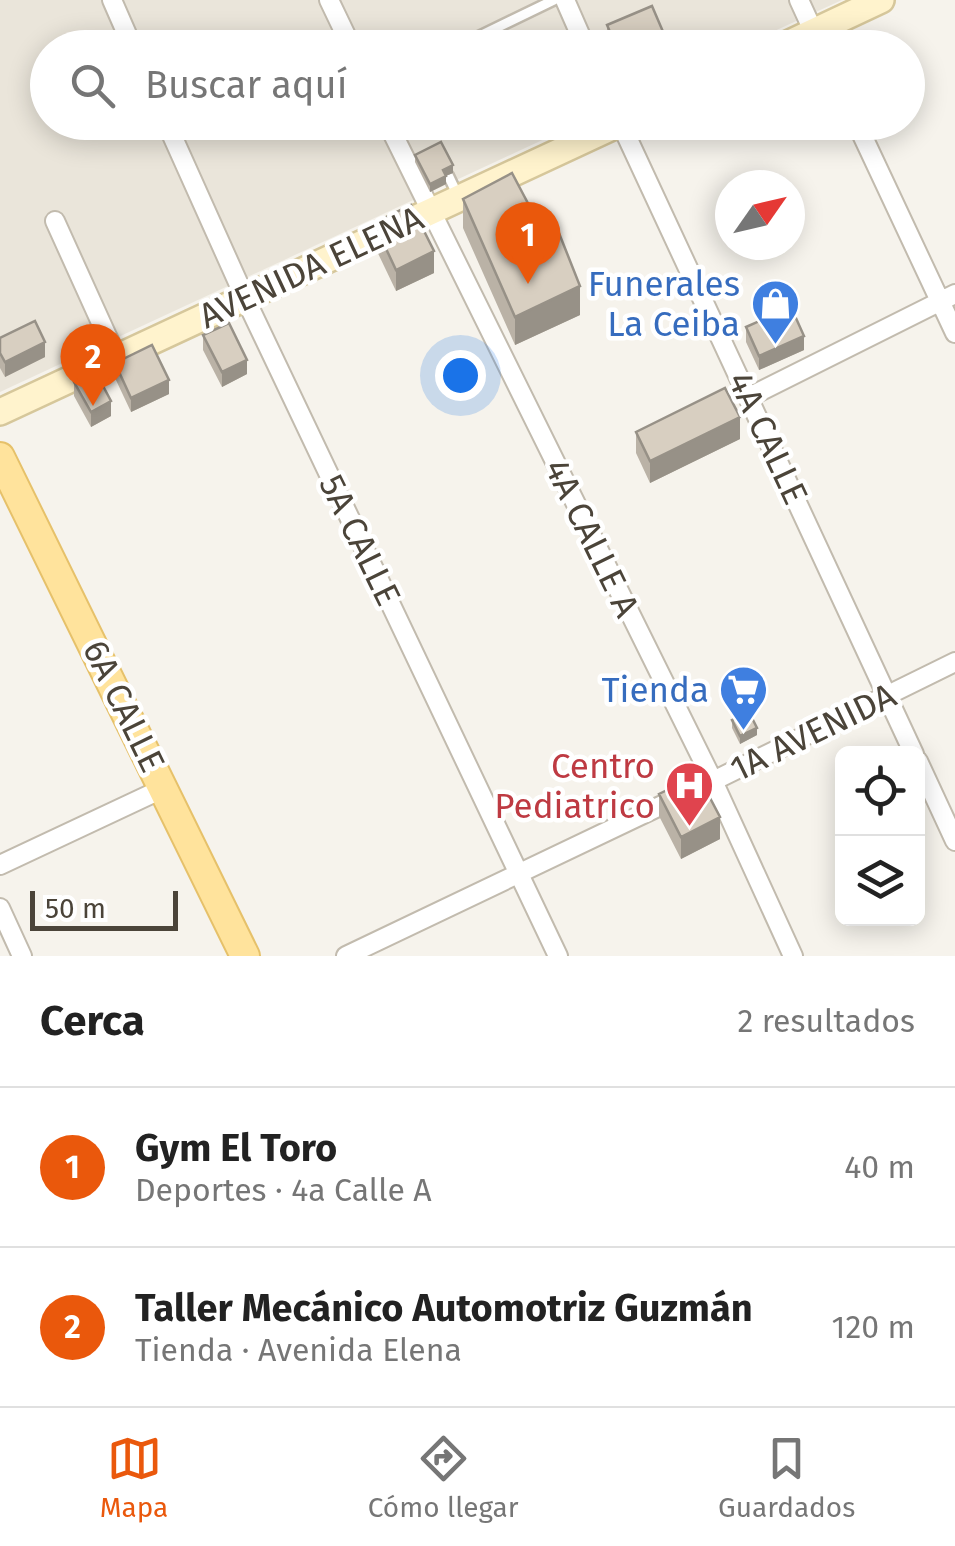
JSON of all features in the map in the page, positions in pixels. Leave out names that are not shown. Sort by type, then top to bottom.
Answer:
[{"type":"main road","points":[[832,30],[881,0]]},
{"type":"main road","name":"AVENIDA ELENA","points":[[0,412],[430,212],[453,187],[576,140]]},
{"type":"main road","name":"6A CALLE","points":[[0,457],[245,956]]},
{"type":"street","points":[[112,0],[125,30]]},
{"type":"street","points":[[329,0],[343,30]]},
{"type":"street","points":[[565,0],[578,30]]},
{"type":"street","points":[[799,0],[813,30]]},
{"type":"street","name":"5A CALLE","points":[[174,140],[244,298],[558,956]]},
{"type":"street","name":"4A CALLE A","points":[[397,140],[794,956]]},
{"type":"street","name":"4A CALLE","points":[[629,140],[910,746]]},
{"type":"street","points":[[865,140],[948,298],[955,333]]},
{"type":"street","points":[[55,221],[117,358]]},
{"type":"street","points":[[749,397],[948,298]]},
{"type":"street","name":"1A AVENIDA","points":[[346,956],[955,662]]},
{"type":"street","points":[[925,776],[955,841]]},
{"type":"street","points":[[0,865],[164,788]]},
{"type":"street","points":[[0,908],[22,956]]},
{"type":"lane","points":[[492,30],[554,0]]},
{"type":"shaded area","points":[[0,0],[842,0],[777,30],[30,30],[30,140],[542,140],[0,392]]},
{"type":"building","points":[[652,6],[662,30],[609,30],[607,25]]},
{"type":"building","points":[[441,142],[453,165],[443,170],[446,176],[430,184],[415,155]]},
{"type":"building","points":[[512,173],[540,226],[555,223],[580,286],[515,317],[463,199]]},
{"type":"building","points":[[411,205],[434,251],[396,270],[374,223]]},
{"type":"building","points":[[791,307],[804,336],[759,356],[746,327]]},
{"type":"building","points":[[35,321],[45,342],[5,362],[0,353],[0,338]]},
{"type":"building","points":[[229,323],[247,360],[222,372],[203,335]]},
{"type":"building","points":[[152,345],[169,380],[131,398],[115,363]]},
{"type":"building","points":[[95,371],[111,401],[91,412],[74,382]]},
{"type":"building","points":[[725,388],[740,417],[650,461],[636,432]]},
{"type":"building","points":[[749,712],[757,728],[740,736],[732,720]]},
{"type":"building","points":[[698,775],[720,817],[681,837],[659,794]]},
{"type":"place","name":"Gym El Toro","points":[[528,284]]},
{"type":"place","name":"Funerales La Ceiba","points":[[775,346]]},
{"type":"place","name":"Taller Mecánico Automotriz Guzmán","points":[[93,406]]},
{"type":"place","name":"Tienda","points":[[744,732]]},
{"type":"place","name":"Centro Pediatrico","points":[[690,828]]}]
